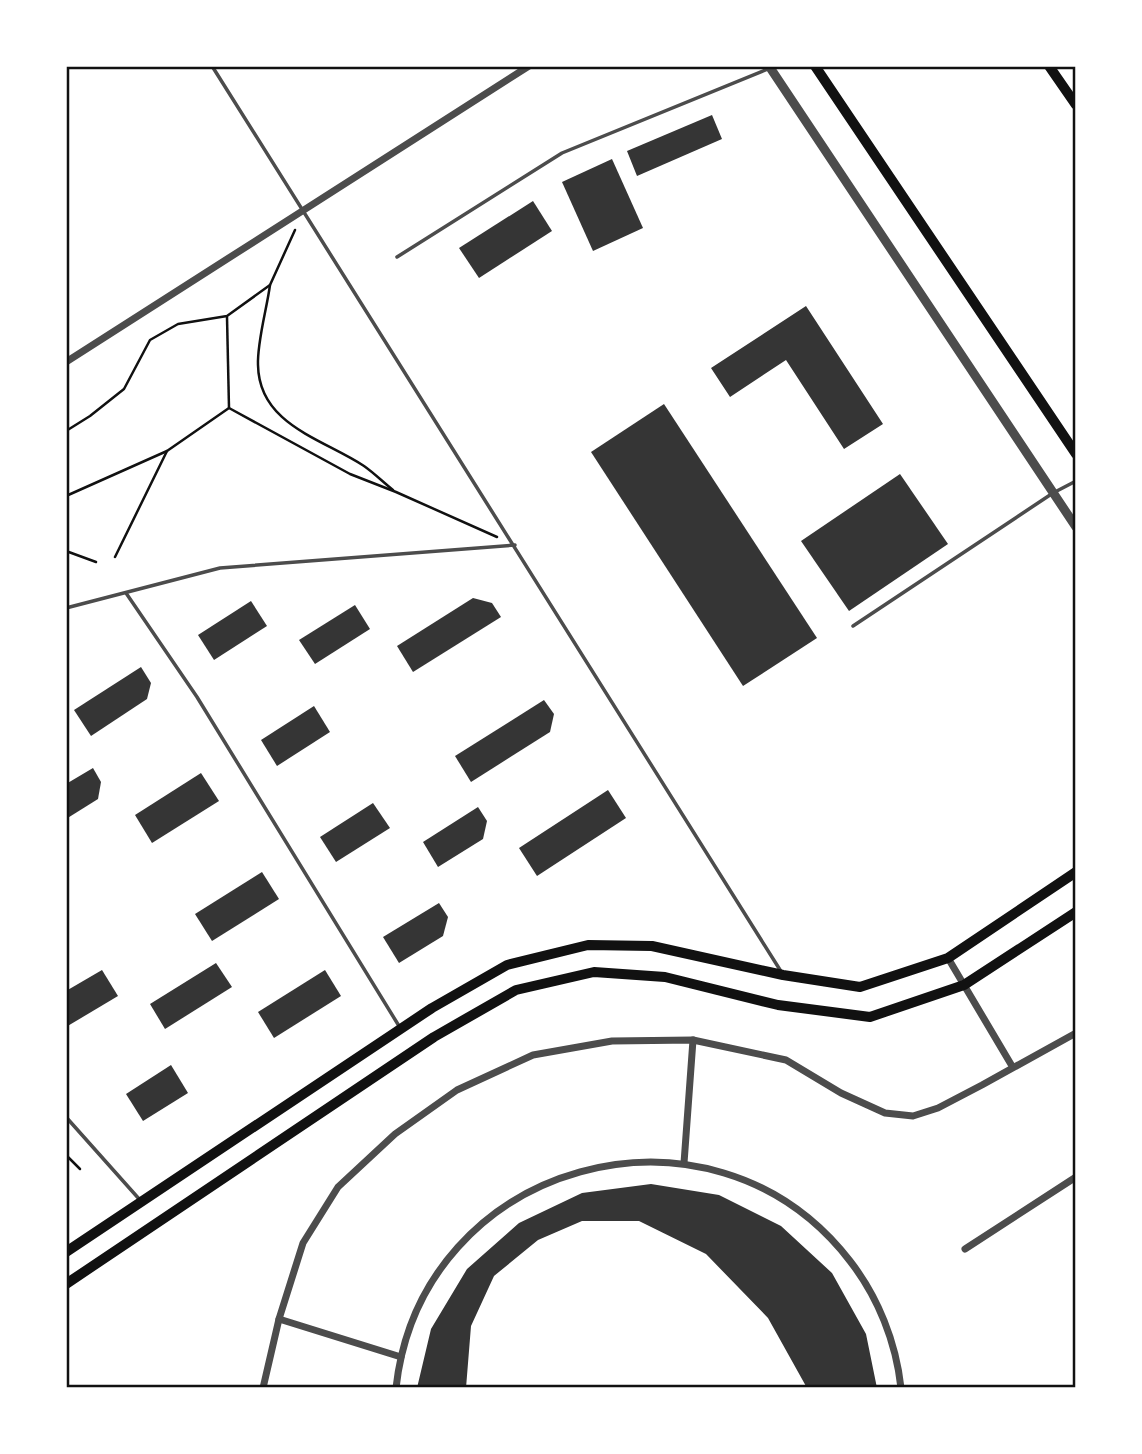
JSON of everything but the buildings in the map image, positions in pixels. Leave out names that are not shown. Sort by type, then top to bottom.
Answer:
[{"type":"main road","points":[[815,66],[1076,454]]},
{"type":"main road","points":[[1049,66],[1076,105]]},
{"type":"main road","points":[[67,1251],[401,1028],[507,965],[588,945],[652,946],[783,975],[860,987],[948,958],[1076,872]]},
{"type":"main road","points":[[66,1284],[434,1037],[516,990],[594,972],[665,977],[778,1005],[870,1017],[964,985],[1076,912]]},
{"type":"street","points":[[66,362],[529,66]]},
{"type":"street","points":[[771,67],[1076,527]]},
{"type":"street","points":[[948,958],[1012,1066]]},
{"type":"street","points":[[263,1388],[279,1319],[303,1243],[338,1187],[395,1134],[457,1090],[533,1055],[612,1041],[693,1040],[786,1060],[841,1093],[885,1113],[912,1116],[938,1108],[1076,1033]]},
{"type":"street","points":[[684,1163],[693,1040]]},
{"type":"street","points":[[396,1388],[401,1357],[416,1311],[452,1254],[493,1213],[543,1184],[579,1171],[627,1162],[684,1163],[723,1172],[770,1192],[803,1214],[840,1248],[869,1289],[886,1325],[901,1388]]},
{"type":"street","points":[[965,1249],[1076,1177]]},
{"type":"street","points":[[279,1319],[401,1357]]},
{"type":"lane","points":[[219,66],[213,68],[783,975]]},
{"type":"lane","points":[[397,257],[562,153],[771,67]]},
{"type":"lane","points":[[853,626],[1053,493],[1076,481]]},
{"type":"lane","points":[[66,608],[220,568],[515,545]]},
{"type":"lane","points":[[126,593],[197,697],[401,1028]]},
{"type":"lane","points":[[66,1117],[142,1202]]},
{"type":"path","points":[[303,211],[270,285],[258,364],[262,387],[270,405],[288,424],[363,466],[396,492]]},
{"type":"path","points":[[66,431],[124,389],[150,340],[178,324],[227,316],[270,285]]},
{"type":"path","points":[[227,316],[229,408]]},
{"type":"path","points":[[229,408],[350,474],[515,545]]},
{"type":"path","points":[[66,496],[167,451],[229,408]]},
{"type":"path","points":[[115,557],[167,451]]},
{"type":"path","points":[[66,551],[96,562]]},
{"type":"path","points":[[66,1154],[80,1169]]}]
